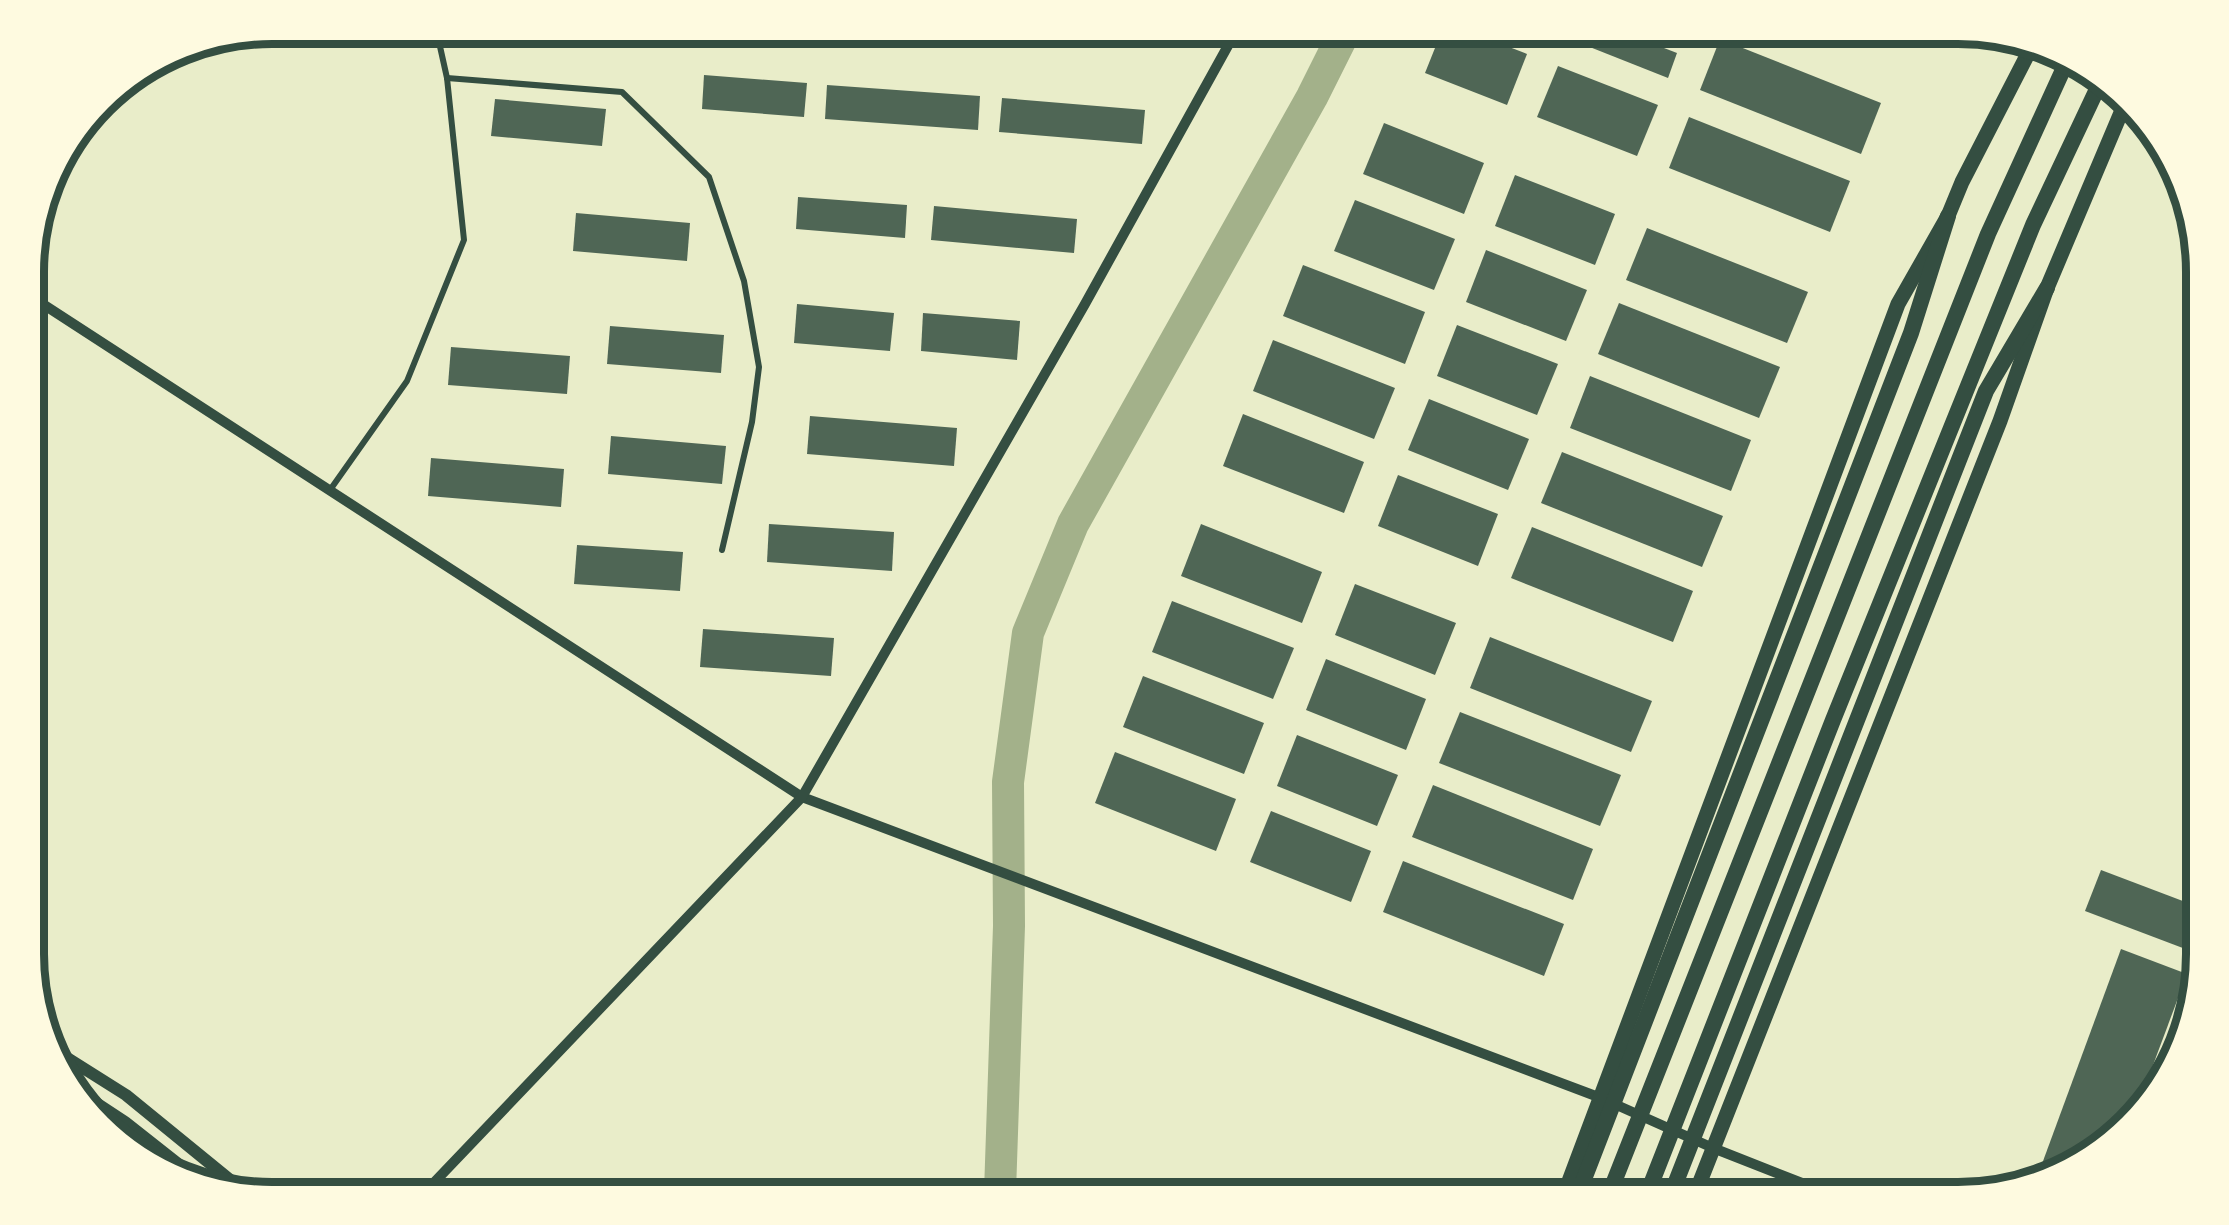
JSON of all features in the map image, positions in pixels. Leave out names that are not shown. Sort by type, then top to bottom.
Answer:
[{"type":"highway","points":[[1614,1182],[1988,234],[2063,69]]},
{"type":"highway","points":[[1652,1182],[1833,720],[2033,225],[2096,91]]},
{"type":"highway","points":[[1583,1182],[1911,333],[1948,216]]},
{"type":"highway","points":[[1676,1182],[1986,391],[2047,288]]},
{"type":"main road","points":[[1568,1182],[1898,304],[1948,216],[1962,182],[2027,55]]},
{"type":"main road","points":[[1700,1182],[2000,421],[2047,288],[2121,112]]},
{"type":"main road","points":[[69,1059],[126,1095],[226,1177]]},
{"type":"main road","points":[[103,1108],[171,1159]]},
{"type":"street","points":[[330,490],[407,381],[464,240],[447,78],[439,44]]},
{"type":"street","points":[[435,1182],[802,797],[1085,304],[1229,44]]},
{"type":"street","points":[[447,78],[622,92],[709,177],[744,281],[759,367],[752,422],[722,550]]},
{"type":"street","points":[[44,304],[802,797],[1601,1098],[1713,1148],[1800,1182]]},
{"type":"building","points":[[1437,44],[1501,44],[1527,54],[1507,105],[1425,73]]},
{"type":"building","points":[[1582,44],[1654,44],[1677,53],[1668,78]]},
{"type":"building","points":[[1718,44],[1733,44],[1881,103],[1861,154],[1700,90]]},
{"type":"building","points":[[1558,66],[1658,105],[1637,156],[1537,117]]},
{"type":"building","points":[[704,75],[807,83],[804,117],[702,109]]},
{"type":"building","points":[[827,85],[980,96],[978,130],[825,119]]},
{"type":"building","points":[[1002,98],[1145,110],[1142,144],[999,132]]},
{"type":"building","points":[[495,99],[606,109],[602,146],[491,136]]},
{"type":"building","points":[[1689,117],[1850,181],[1830,232],[1669,168]]},
{"type":"building","points":[[1384,123],[1484,163],[1464,214],[1363,174]]},
{"type":"building","points":[[1515,175],[1615,214],[1595,265],[1495,226]]},
{"type":"building","points":[[798,197],[907,205],[905,238],[796,229]]},
{"type":"building","points":[[1355,200],[1455,239],[1434,290],[1334,251]]},
{"type":"building","points":[[934,206],[1077,219],[1074,253],[931,240]]},
{"type":"building","points":[[576,213],[690,223],[687,261],[573,251]]},
{"type":"building","points":[[1647,228],[1808,292],[1787,343],[1626,280]]},
{"type":"building","points":[[1486,250],[1587,290],[1566,341],[1466,302]]},
{"type":"building","points":[[1303,265],[1425,312],[1405,364],[1283,316]]},
{"type":"building","points":[[1619,303],[1780,367],[1759,418],[1598,354]]},
{"type":"building","points":[[797,304],[894,313],[890,351],[794,343]]},
{"type":"building","points":[[923,313],[1020,321],[1017,360],[921,351]]},
{"type":"building","points":[[1457,325],[1558,364],[1537,415],[1437,376]]},
{"type":"building","points":[[610,326],[724,335],[721,373],[607,364]]},
{"type":"building","points":[[1273,340],[1395,388],[1374,439],[1253,391]]},
{"type":"building","points":[[451,347],[570,356],[567,394],[448,385]]},
{"type":"building","points":[[1590,376],[1751,440],[1731,491],[1570,428]]},
{"type":"building","points":[[1429,399],[1529,439],[1508,490],[1408,450]]},
{"type":"building","points":[[1243,414],[1364,462],[1344,513],[1223,466]]},
{"type":"building","points":[[810,416],[957,428],[954,466],[807,454]]},
{"type":"building","points":[[611,436],[726,446],[722,484],[608,474]]},
{"type":"building","points":[[1562,452],[1723,516],[1702,567],[1541,503]]},
{"type":"building","points":[[431,458],[564,469],[561,507],[428,496]]},
{"type":"building","points":[[1398,475],[1498,514],[1478,566],[1378,526]]},
{"type":"building","points":[[769,524],[894,532],[892,571],[767,562]]},
{"type":"building","points":[[1201,524],[1322,572],[1302,623],[1181,576]]},
{"type":"building","points":[[1532,527],[1693,591],[1673,642],[1511,578]]},
{"type":"building","points":[[577,545],[683,552],[680,591],[574,584]]},
{"type":"building","points":[[1355,584],[1456,623],[1435,675],[1335,635]]},
{"type":"building","points":[[1172,601],[1294,648],[1273,699],[1152,652]]},
{"type":"building","points":[[703,629],[834,638],[831,676],[700,667]]},
{"type":"building","points":[[1490,637],[1652,701],[1631,752],[1470,688]]},
{"type":"building","points":[[1326,659],[1426,699],[1406,750],[1306,710]]},
{"type":"building","points":[[1143,676],[1264,723],[1244,774],[1123,727]]},
{"type":"building","points":[[1460,712],[1621,775],[1600,826],[1439,763]]},
{"type":"building","points":[[1297,735],[1398,775],[1377,826],[1277,786]]},
{"type":"building","points":[[1115,752],[1236,799],[1216,851],[1095,803]]},
{"type":"building","points":[[1433,785],[1593,849],[1573,900],[1412,837]]},
{"type":"building","points":[[1271,811],[1371,851],[1351,902],[1250,862]]},
{"type":"building","points":[[1403,861],[1564,924],[1544,976],[1383,912]]},
{"type":"building","points":[[2101,870],[2186,902],[2186,949],[2085,911]]},
{"type":"building","points":[[2121,949],[2185,973],[2184,982],[2147,1080],[2129,1104],[2108,1125],[2072,1151],[2041,1165]]},
{"type":"waterway","points":[[1000,1182],[1009,926],[1008,782],[1028,633],[1073,524],[1312,97],[1338,44]]}]
